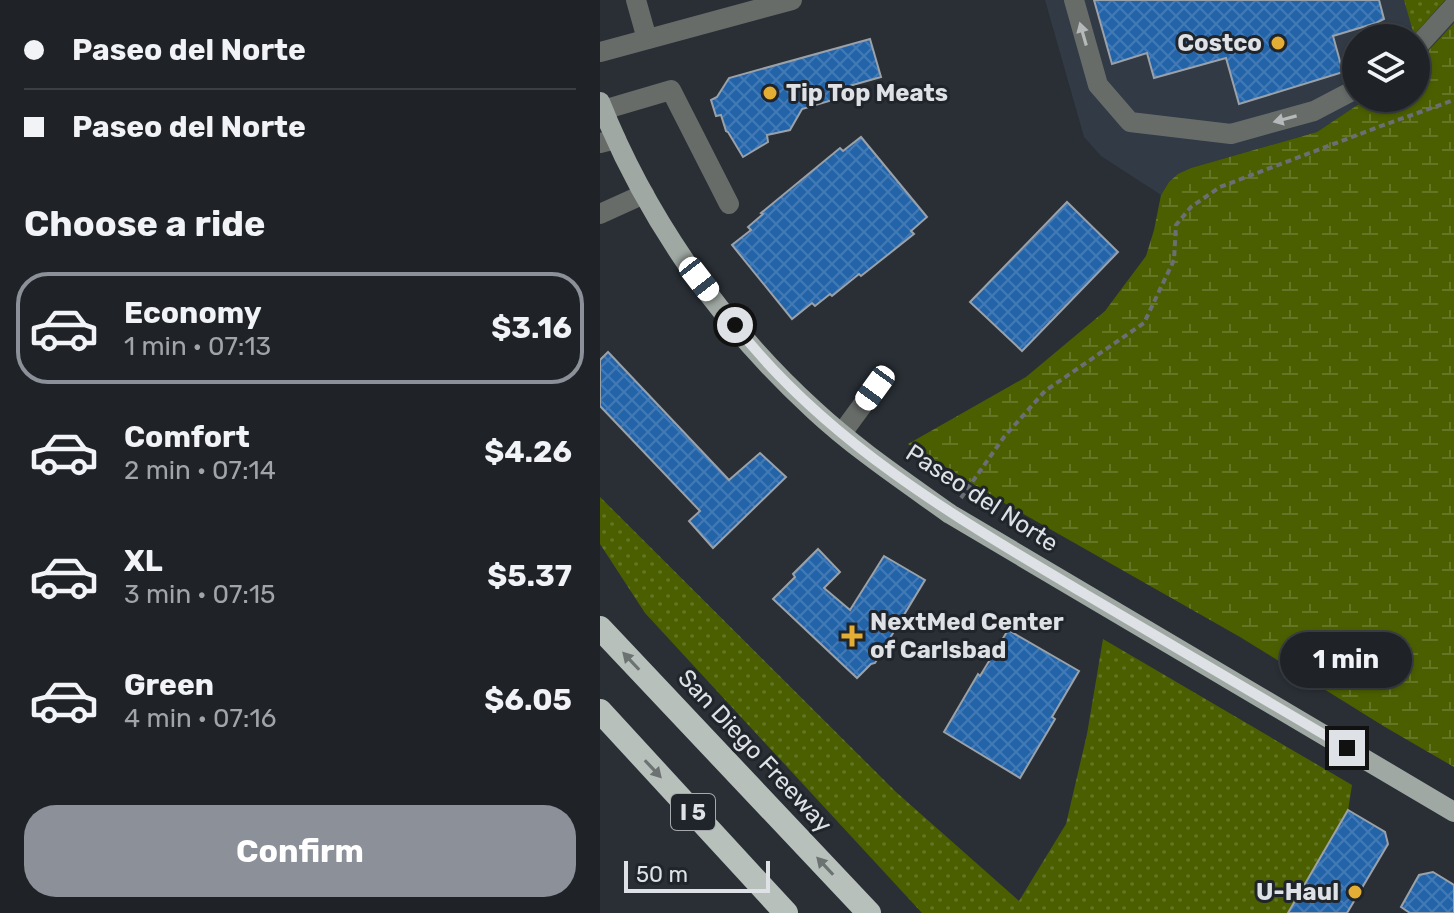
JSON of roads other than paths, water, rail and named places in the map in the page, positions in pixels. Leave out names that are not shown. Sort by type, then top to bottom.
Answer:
[{"type":"highway","name":"San Diego Freeway","points":[[602,626],[869,913]]},
{"type":"highway","name":"I 5","points":[[600,711],[786,913]]},
{"type":"main road","name":"Paseo del Norte","points":[[602,106],[608,141],[699,279],[753,348],[815,411],[950,514],[1454,812]]},
{"type":"lane","points":[[636,0],[647,39]]},
{"type":"lane","points":[[600,52],[792,0]]},
{"type":"lane","points":[[1074,0],[1098,85],[1130,122],[1231,134],[1314,111],[1342,96]]},
{"type":"lane","points":[[1430,33],[1454,6]]},
{"type":"lane","points":[[602,106],[671,90],[729,204]]},
{"type":"lane","points":[[600,214],[644,194]]},
{"type":"lane","points":[[842,433],[875,388]]},
{"type":"place","name":"Costco","points":[[1278,43]]},
{"type":"place","name":"Tip Top Meats","points":[[770,93]]},
{"type":"place","name":"NextMed Center of Carlsbad","points":[[852,636]]},
{"type":"place","name":"U-Haul","points":[[1355,892]]}]
